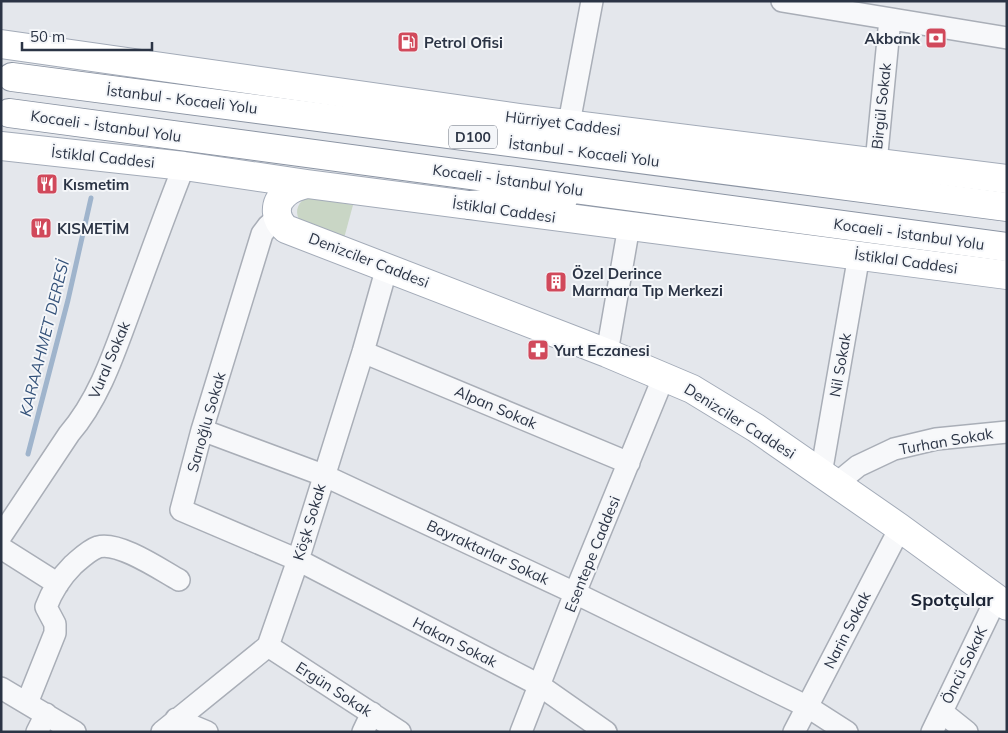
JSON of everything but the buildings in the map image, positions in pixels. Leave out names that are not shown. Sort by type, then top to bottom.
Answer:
[{"type":"main road","points":[[1,28],[331,78],[492,100],[520,118]]},
{"type":"main road","name":"Hürriyet Caddesi","points":[[1,44],[520,118],[1007,179]]},
{"type":"main road","name":"İstanbul - Kocaeli Yolu","points":[[12,76],[1007,207]]},
{"type":"main road","name":"Kocaeli - İstanbul Yolu","points":[[9,113],[1007,247]]},
{"type":"main road","name":"İstiklal Caddesi","points":[[5,148],[184,166],[289,198],[470,205],[1007,275]]},
{"type":"main road","points":[[817,156],[934,198]]},
{"type":"main road","points":[[470,205],[622,195]]},
{"type":"main road","name":"Denizciler Caddesi","points":[[289,198],[280,224],[286,229],[607,353],[692,389],[756,428],[900,528],[1002,603]]},
{"type":"street","points":[[569,124],[592,1]]},
{"type":"street","points":[[782,1],[1007,38]]},
{"type":"street","name":"Birgül Sokak","points":[[876,163],[890,19]]},
{"type":"street","name":"Vural Sokak","points":[[1,536],[69,434],[81,420],[94,398],[120,337],[184,166]]},
{"type":"street","name":"Sarıoğlu Sokak","points":[[289,198],[262,234],[202,430],[181,510],[298,560]]},
{"type":"street","points":[[607,353],[629,226]]},
{"type":"street","name":"Nil Sokak","points":[[829,479],[859,255]]},
{"type":"street","name":"Köşk Sokak","points":[[268,646],[298,560],[387,267]]},
{"type":"street","name":"Alpan Sokak","points":[[362,352],[629,463]]},
{"type":"street","name":"Esentepe Caddesi","points":[[521,732],[575,593],[664,376]]},
{"type":"street","name":"Bayraktarlar Sokak","points":[[202,430],[323,475],[575,593],[808,707],[847,732]]},
{"type":"street","name":"Turhan Sokak","points":[[829,479],[894,449],[936,439],[1007,432]]},
{"type":"street","name":"Narin Sokak","points":[[794,732],[900,528]]},
{"type":"street","points":[[27,703],[55,633],[55,624],[46,607],[51,594],[80,558],[98,547],[112,547],[127,552],[179,580]]},
{"type":"street","points":[[1,548],[58,584]]},
{"type":"street","name":"Hakan Sokak","points":[[298,560],[539,685],[606,732]]},
{"type":"street","name":"Öncü SokaK","points":[[932,732],[1002,603]]},
{"type":"street","points":[[169,726],[268,646]]},
{"type":"street","name":"Ergün Sokak","points":[[268,646],[400,732]]},
{"type":"street","points":[[1,688],[27,703],[41,723],[75,732]]},
{"type":"street","points":[[363,732],[372,712]]},
{"type":"street","points":[[942,712],[967,732]]},
{"type":"street","points":[[169,726],[207,732]]},
{"type":"green space","points":[[308,197],[353,205],[343,242],[299,219],[298,206]]},
{"type":"waterway","name":"KARAAHMET DERESİ","points":[[28,454],[68,300],[91,198]]},
{"type":"place","name":"Akbank","points":[[936,38]]},
{"type":"place","name":"Petrol Ofisi","points":[[408,42]]},
{"type":"place","name":"Kısmetim","points":[[47,184]]},
{"type":"place","name":"KISMETİM","points":[[41,228]]},
{"type":"place","name":"Özel Derince Marmara Tıp Merkezi","points":[[556,282]]},
{"type":"place","name":"Yurt Eczanesi","points":[[538,350]]},
{"type":"district","name":"Spotçular","points":[[952,599]]}]
